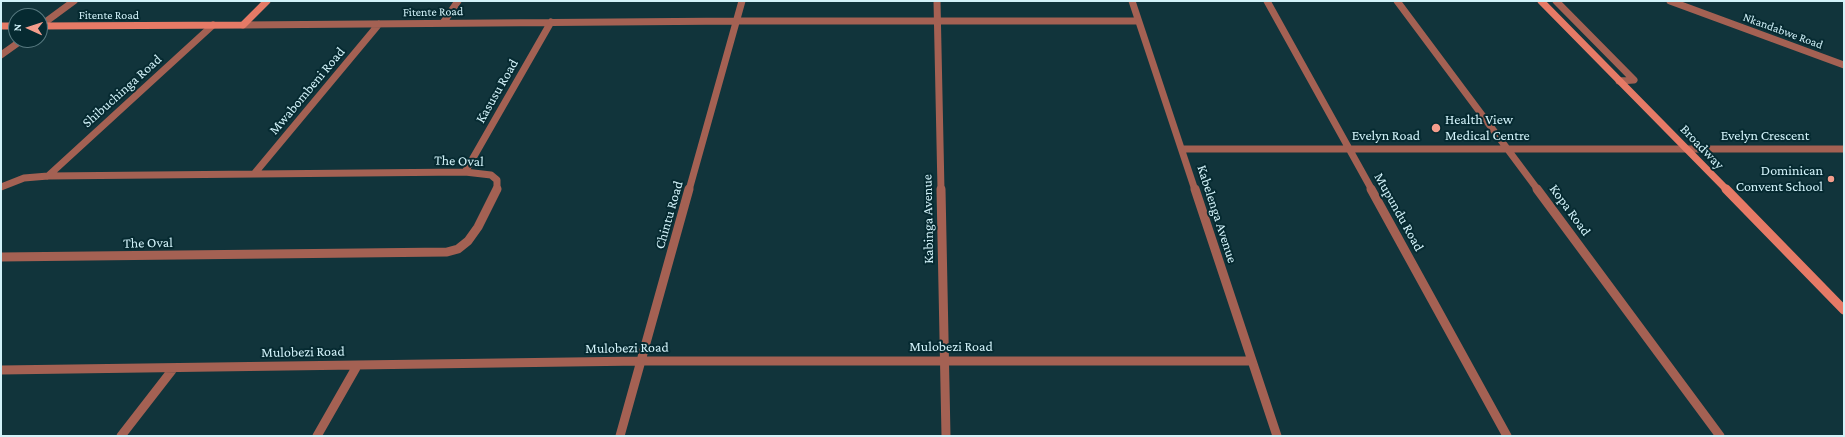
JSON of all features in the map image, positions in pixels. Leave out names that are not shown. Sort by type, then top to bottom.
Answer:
[{"type":"main road","points":[[243,25],[267,1]]},
{"type":"main road","name":"Broadway","points":[[1541,1],[1844,310]]},
{"type":"main road","name":"Fitente Road","points":[[48,26],[243,25]]},
{"type":"street","points":[[48,20],[74,1]]},
{"type":"street","points":[[443,23],[458,1]]},
{"type":"street","name":"Chintu Road","points":[[620,436],[742,1]]},
{"type":"street","name":"Kabinga Avenue","points":[[937,1],[946,436]]},
{"type":"street","name":"Kabelenga Avenue","points":[[1132,1],[1277,436]]},
{"type":"street","name":"Mupundu Road","points":[[1267,1],[1507,436]]},
{"type":"street","name":"Kopa Road","points":[[1397,1],[1720,436]]},
{"type":"street","points":[[1556,1],[1634,80],[1619,81]]},
{"type":"street","name":"Nkandabwe Road","points":[[1670,1],[1844,65]]},
{"type":"street","name":"Fitente Road","points":[[243,25],[937,20],[1138,21]]},
{"type":"street","name":"Kasusu Road","points":[[465,172],[551,22]]},
{"type":"street","name":"Mwabombeni Road","points":[[254,174],[379,24]]},
{"type":"street","name":"Shibuchinga Road","points":[[48,176],[213,25]]},
{"type":"street","points":[[1586,47],[1601,47]]},
{"type":"street","points":[[1,55],[11,48]]},
{"type":"street","name":"Evelyn Road","points":[[1182,149],[1686,149]]},
{"type":"street","name":"Evelyn Crescent","points":[[1686,149],[1844,149]]},
{"type":"street","name":"The Oval","points":[[1,186],[24,178],[48,176],[465,172],[491,175],[497,180],[498,188],[478,227],[468,241],[458,249],[447,252],[1,257]]},
{"type":"street","name":"Mulobezi Road","points":[[1,370],[641,361],[1252,361]]},
{"type":"street","points":[[317,436],[358,366]]},
{"type":"street","points":[[121,436],[173,368]]},
{"type":"place","name":"Health View Medical Centre","points":[[1436,128]]},
{"type":"place","name":"Dominican Convent School","points":[[1831,179]]}]
